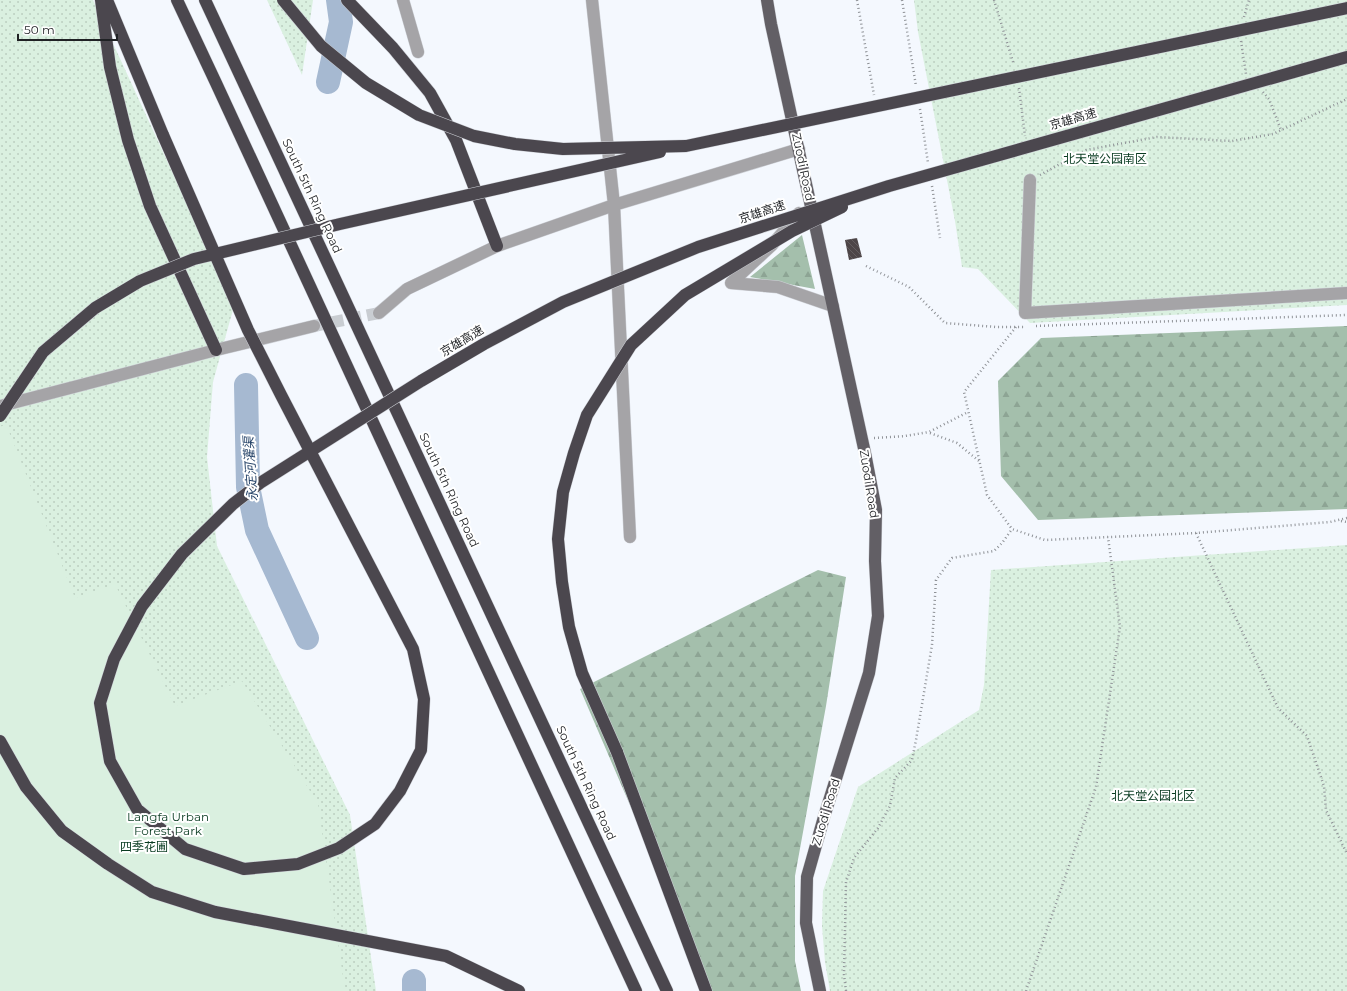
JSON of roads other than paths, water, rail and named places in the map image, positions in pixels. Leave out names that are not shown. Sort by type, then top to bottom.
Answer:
[{"type":"highway","points":[[101,0],[110,67],[131,148],[150,206],[216,350]]},
{"type":"highway","name":"京雄高速","points":[[107,0],[163,135],[248,330],[413,649],[424,699],[421,750],[400,791],[375,824],[339,848],[298,864],[244,869],[185,849],[138,809],[110,760],[100,703],[114,659],[142,606],[182,554],[233,504],[260,483],[421,381],[484,344],[563,302],[698,247],[889,186],[1347,57]]},
{"type":"highway","points":[[177,0],[636,991]]},
{"type":"highway","name":"South 5th Ring Road","points":[[205,0],[667,991]]},
{"type":"highway","points":[[283,0],[321,46],[366,83],[420,115],[474,136],[514,144],[563,149],[686,146]]},
{"type":"highway","points":[[347,0],[393,48],[430,93],[456,140],[497,246]]},
{"type":"highway","points":[[0,416],[43,352],[95,308],[140,280],[202,257],[686,146],[1347,8]]},
{"type":"highway","points":[[706,991],[617,752],[582,672],[569,627],[562,582],[558,539],[563,492],[587,415],[630,345],[685,295],[792,231],[889,186]]},
{"type":"highway","points":[[0,741],[26,787],[62,831],[108,864],[152,892],[215,912],[446,956],[519,991]]},
{"type":"main road","name":"Zuodi Road","points":[[767,0],[876,510],[875,561],[878,616],[869,673],[807,877],[806,923],[820,991]]},
{"type":"street","points":[[403,0],[418,52]]},
{"type":"street","points":[[592,0],[614,205],[630,536]]},
{"type":"street","points":[[379,313],[407,288],[497,246],[614,205],[799,149]]},
{"type":"street","points":[[1030,180],[1025,313],[1347,293]]},
{"type":"street","points":[[810,200],[772,245],[731,283],[778,287],[833,306]]},
{"type":"street","points":[[0,407],[216,350],[314,326]]},
{"type":"waterway","name":"永定河灌渠","points":[[328,82],[341,22],[338,0]]},
{"type":"waterway","name":"永定河灌渠","points":[[246,385],[248,487],[257,530],[307,638]]},
{"type":"waterway","name":"永定河灌渠","points":[[414,981],[414,991]]},
{"type":"tunnel","points":[[314,326],[379,313]]},
{"type":"park label","name":"北天堂公园南区","points":[[1105,159]]},
{"type":"park label","name":"北天堂公园北区","points":[[1153,796]]},
{"type":"park label","name":"Langfa Urban Forest Park","points":[[168,824]]},
{"type":"park label","name":"四季花圃","points":[[144,847]]}]
